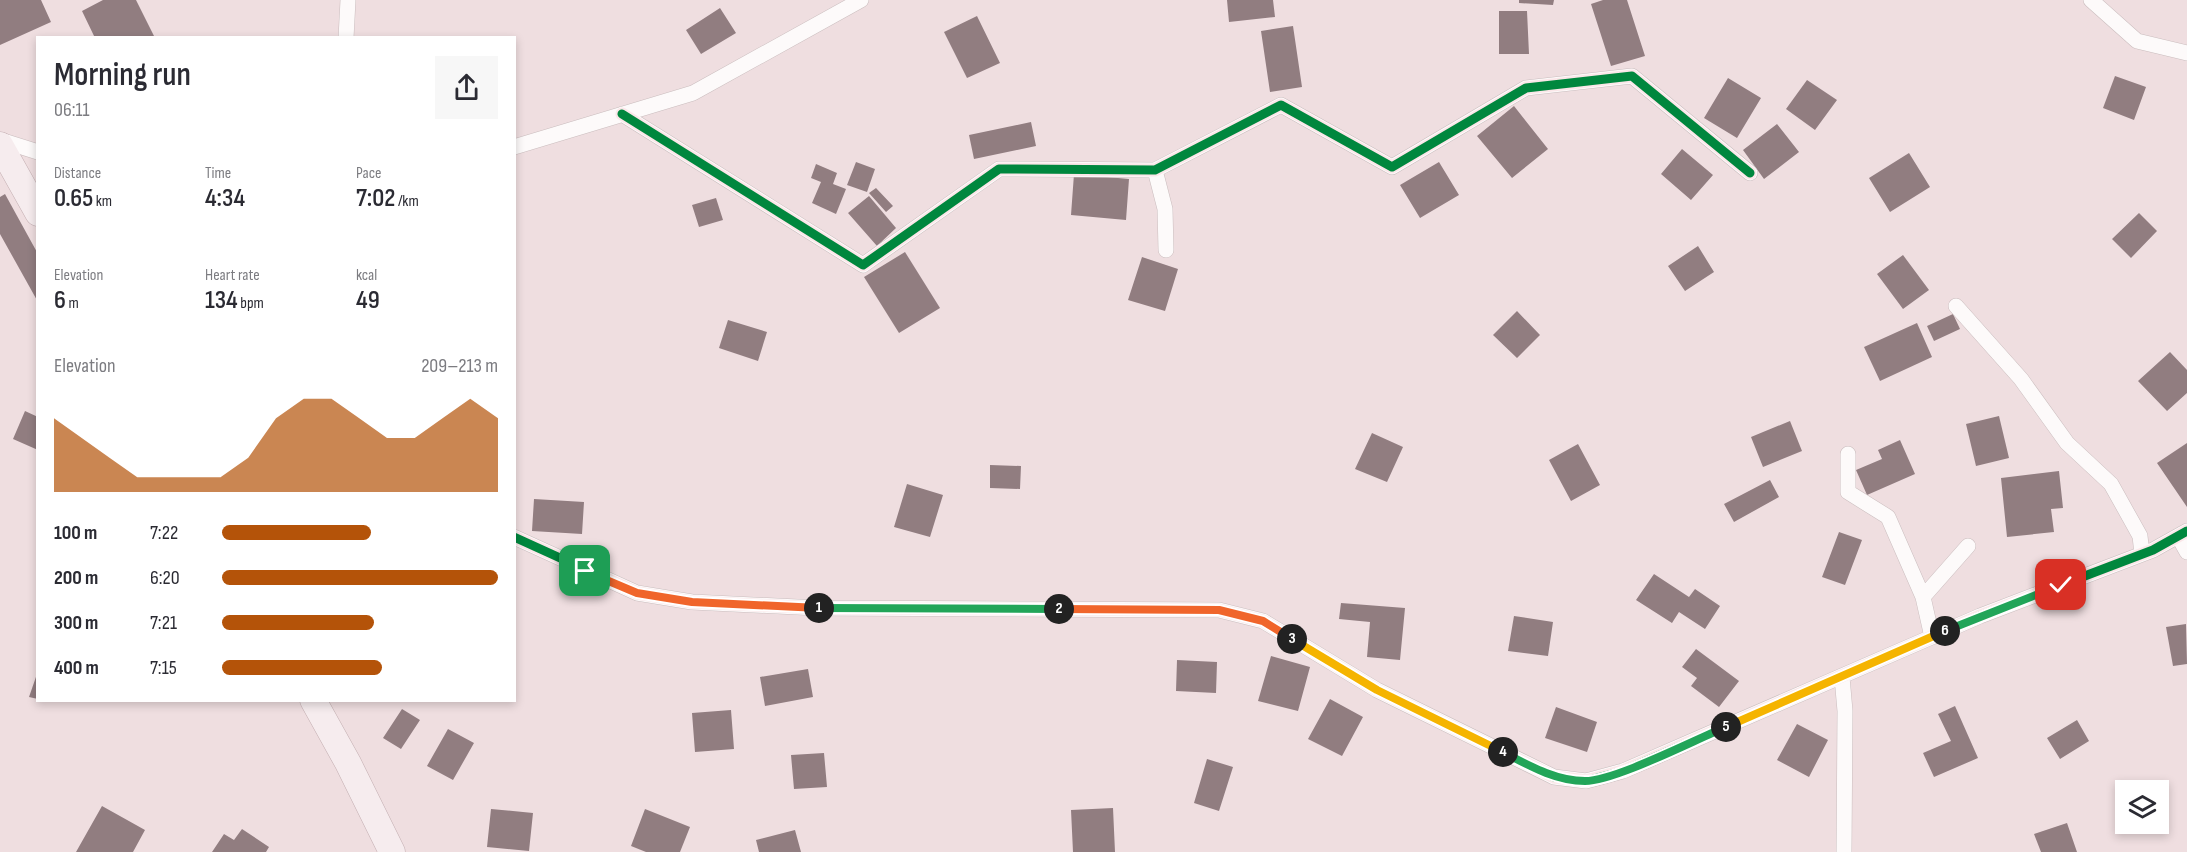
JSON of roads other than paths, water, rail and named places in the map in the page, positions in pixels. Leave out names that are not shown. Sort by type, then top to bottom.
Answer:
[{"type":"main road","points":[[4,160],[36,210]]},
{"type":"main road","points":[[314,702],[348,763],[392,852]]},
{"type":"street","points":[[346,36],[348,0]]},
{"type":"street","points":[[516,146],[693,93],[861,0]]},
{"type":"street","points":[[2091,0],[2137,40],[2187,53]]},
{"type":"street","points":[[622,114],[862,266],[999,169],[1155,170],[1281,105],[1392,167],[1526,88],[1632,76],[1750,173]]},
{"type":"street","points":[[0,140],[36,151]]},
{"type":"street","points":[[1155,170],[1165,209],[1166,250]]},
{"type":"street","points":[[1956,306],[2021,379],[2067,443],[2111,484],[2140,536],[2142,554]]},
{"type":"street","points":[[1848,454],[1848,492],[1888,517],[1923,597],[1932,637]]},
{"type":"street","points":[[516,538],[637,593],[692,602],[818,608],[1219,610],[1263,621],[1377,690],[1554,777],[1586,781],[1623,771],[1980,616],[2142,554],[2182,534],[2187,552]]},
{"type":"street","points":[[1923,597],[1968,546]]},
{"type":"street","points":[[1842,677],[1845,711],[1844,852]]}]
